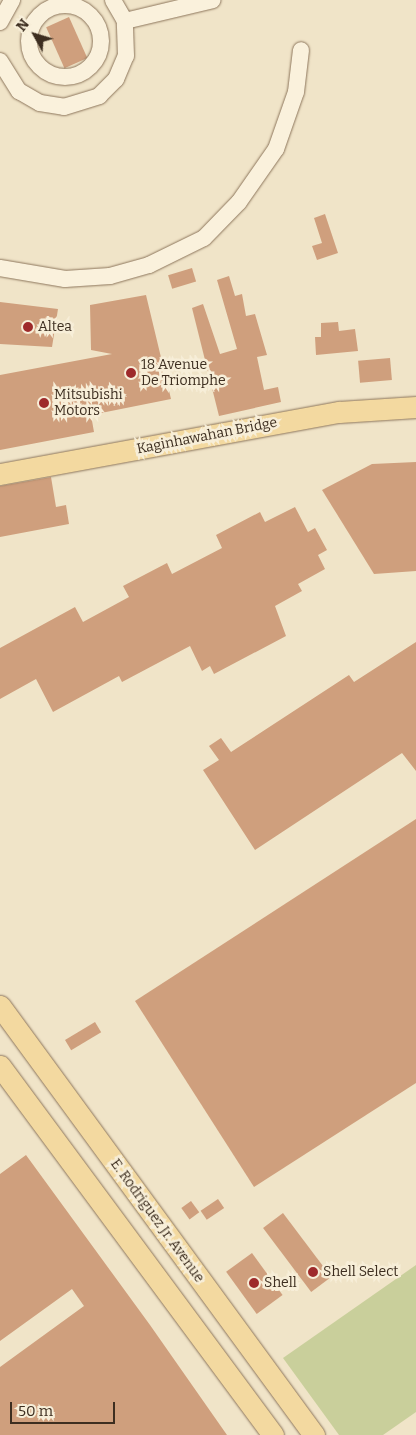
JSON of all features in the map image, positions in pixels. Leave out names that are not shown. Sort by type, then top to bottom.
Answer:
[{"type":"main road","name":"Kaginhawahan Bridge","points":[[0,474],[339,412],[416,407]]},
{"type":"main road","name":"E. Rodriguez Jr. Avenue","points":[[0,1006],[314,1435]]},
{"type":"main road","points":[[0,1066],[273,1435]]},
{"type":"street","points":[[0,22],[12,0]]},
{"type":"street","points":[[0,61],[5,82],[29,98],[52,106],[76,105],[93,99],[108,88],[122,68],[128,44],[125,21],[113,0]]},
{"type":"street","points":[[125,21],[213,0]]},
{"type":"street","points":[[54,6],[82,8],[100,29],[98,58],[74,76],[46,72],[30,51],[33,24],[54,6]]},
{"type":"street","points":[[0,268],[65,279],[110,276],[149,265],[204,238],[239,202],[276,149],[296,92],[301,50]]},
{"type":"green space","points":[[416,1265],[416,1412],[383,1435],[339,1435],[283,1358]]},
{"type":"building","points":[[69,17],[87,58],[64,68],[46,27]]},
{"type":"building","points":[[325,214],[338,253],[317,260],[312,246],[322,243],[314,218]]},
{"type":"building","points":[[192,268],[196,281],[172,289],[168,275]]},
{"type":"building","points":[[229,276],[235,296],[242,294],[246,316],[255,314],[267,355],[257,357],[264,390],[278,387],[281,402],[219,416],[192,308],[203,304],[220,354],[237,349],[217,280]]},
{"type":"building","points":[[146,295],[171,399],[91,415],[94,432],[0,450],[0,375],[112,354],[91,350],[90,305]]},
{"type":"building","name":"Altea","points":[[0,302],[58,309],[52,347],[0,344]]},
{"type":"building","points":[[338,322],[339,331],[355,329],[358,351],[316,355],[315,337],[321,337],[321,323]]},
{"type":"building","points":[[390,358],[392,380],[360,383],[358,361]]},
{"type":"building","points":[[416,462],[416,571],[374,574],[322,490],[372,464]]},
{"type":"building","points":[[51,477],[56,507],[66,505],[69,524],[0,537],[0,486]]},
{"type":"building","points":[[295,507],[308,532],[315,528],[327,550],[318,555],[325,569],[298,584],[302,591],[275,606],[286,636],[214,674],[210,666],[202,671],[190,646],[122,682],[119,676],[53,712],[36,679],[0,699],[0,648],[75,607],[83,622],[129,597],[123,586],[167,563],[172,574],[222,548],[216,535],[260,512],[265,522]]},
{"type":"building","points":[[416,642],[416,771],[402,753],[255,850],[203,770],[219,760],[209,746],[221,738],[231,752],[349,675],[354,682]]},
{"type":"building","points":[[416,819],[416,1083],[254,1187],[135,1001]]},
{"type":"building","points":[[95,1022],[101,1032],[71,1050],[65,1040]]},
{"type":"building","points":[[26,1155],[150,1325],[227,1435],[0,1435],[0,1367],[84,1306],[72,1289],[0,1341],[0,1174]]},
{"type":"building","points":[[218,1199],[224,1208],[207,1220],[201,1211]]},
{"type":"building","points":[[191,1201],[199,1212],[190,1219],[181,1208]]},
{"type":"building","points":[[283,1213],[331,1277],[311,1292],[263,1228]]},
{"type":"building","name":"Shell","points":[[252,1253],[283,1295],[257,1314],[226,1272]]},
{"type":"place","name":"Altea","points":[[28,327]]},
{"type":"place","name":"18 Avenue De Triomphe","points":[[131,373]]},
{"type":"place","name":"Mitsubishi Motors","points":[[44,403]]},
{"type":"place","name":"Shell Select","points":[[313,1272]]},
{"type":"place","name":"Shell","points":[[254,1283]]}]
